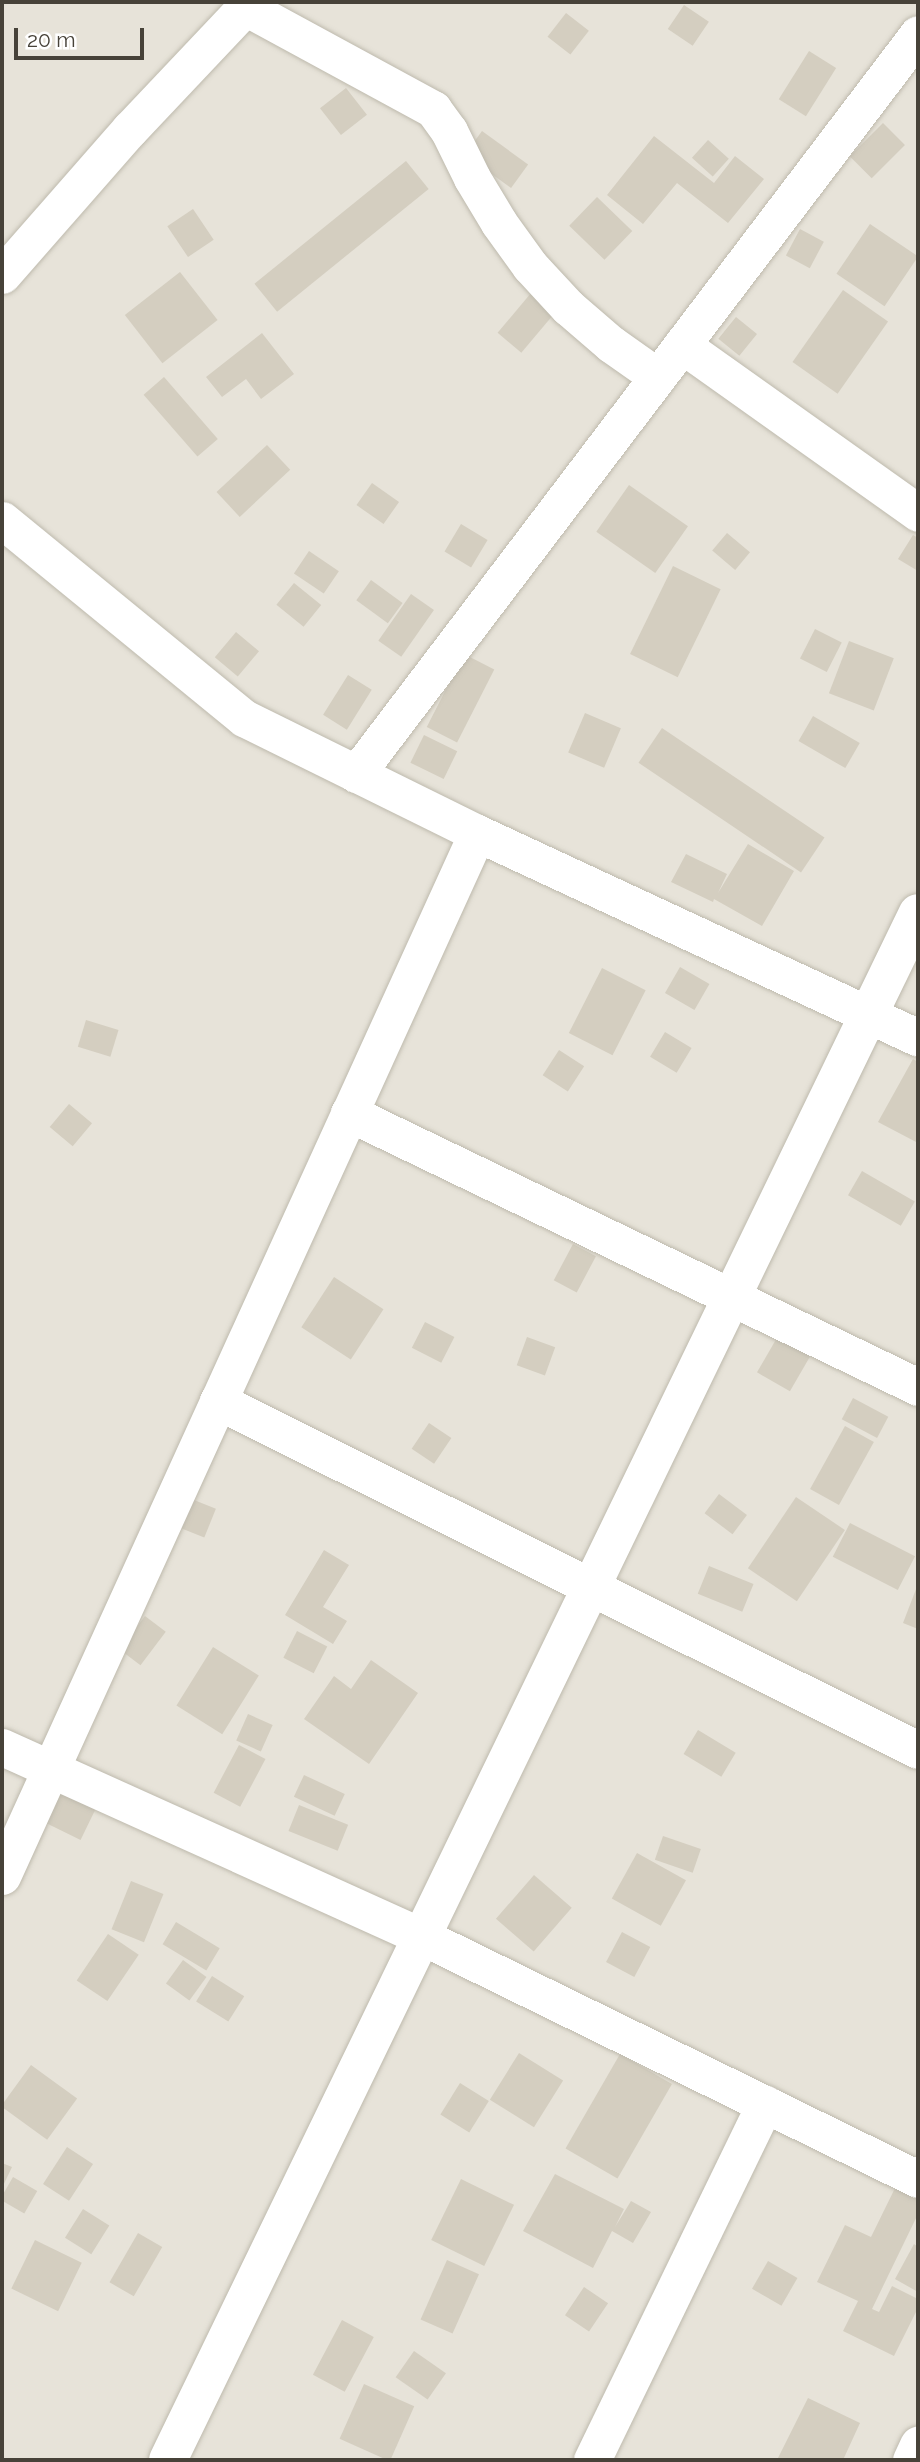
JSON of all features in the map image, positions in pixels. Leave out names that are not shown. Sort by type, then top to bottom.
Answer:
[{"type":"street","points":[[2,275],[130,129],[249,5],[433,110],[449,131],[492,212],[530,266],[568,307],[603,337],[658,377]]},
{"type":"street","points":[[356,774],[918,34]]},
{"type":"street","points":[[682,345],[918,513]]},
{"type":"street","points":[[2,520],[244,718],[477,833],[918,1038]]},
{"type":"street","points":[[2,1876],[477,833]]},
{"type":"street","points":[[168,2460],[918,913]]},
{"type":"street","points":[[349,1112],[918,1387]]},
{"type":"street","points":[[218,1401],[918,1750]]},
{"type":"street","points":[[2,1747],[421,1936],[918,2179]]},
{"type":"street","points":[[592,2460],[765,2104]]},
{"type":"street","points":[[911,2460],[918,2445]]},
{"type":"shaded area","points":[[2,2],[918,2],[918,2460],[2,2460]]},
{"type":"building","points":[[684,5],[709,22],[693,46],[668,29]]},
{"type":"building","points":[[566,13],[589,31],[570,54],[548,37]]},
{"type":"building","points":[[809,51],[836,68],[806,116],[779,99]]},
{"type":"building","points":[[346,88],[367,115],[341,135],[320,108]]},
{"type":"building","points":[[883,123],[905,145],[872,178],[850,156]]},
{"type":"building","points":[[482,131],[528,165],[511,188],[465,154]]},
{"type":"building","points":[[654,136],[714,183],[735,156],[764,179],[728,223],[677,183],[643,224],[607,195]]},
{"type":"building","points":[[708,140],[729,159],[713,177],[692,158]]},
{"type":"building","points":[[406,161],[429,189],[277,312],[254,284]]},
{"type":"building","points":[[597,197],[632,231],[604,260],[569,226]]},
{"type":"building","points":[[193,209],[214,240],[188,257],[167,226]]},
{"type":"building","points":[[870,224],[918,256],[885,306],[836,274]]},
{"type":"building","points":[[800,229],[824,242],[810,268],[786,255]]},
{"type":"building","points":[[180,272],[218,320],[162,363],[125,315]]},
{"type":"building","points":[[843,290],[888,322],[838,394],[793,362]]},
{"type":"building","points":[[531,293],[555,313],[521,353],[498,333]]},
{"type":"building","points":[[736,317],[757,334],[739,356],[718,339]]},
{"type":"building","points":[[262,333],[294,374],[261,399],[246,379],[222,397],[206,377]]},
{"type":"building","points":[[164,377],[218,439],[197,457],[144,395]]},
{"type":"building","points":[[267,445],[290,470],[240,517],[217,492]]},
{"type":"building","points":[[372,483],[399,502],[384,524],[357,505]]},
{"type":"building","points":[[629,485],[688,526],[655,573],[596,532]]},
{"type":"building","points":[[461,524],[488,540],[471,567],[445,551]]},
{"type":"building","points":[[727,533],[750,552],[735,570],[712,551]]},
{"type":"building","points":[[913,535],[918,538],[918,571],[898,559]]},
{"type":"building","points":[[309,551],[339,571],[324,594],[294,573]]},
{"type":"building","points":[[673,566],[721,589],[678,677],[630,654]]},
{"type":"building","points":[[371,580],[403,603],[388,623],[356,600]]},
{"type":"building","points":[[294,583],[321,605],[304,627],[276,605]]},
{"type":"building","points":[[411,594],[434,610],[401,657],[378,641]]},
{"type":"building","points":[[815,629],[842,643],[827,672],[800,658]]},
{"type":"building","points":[[236,632],[259,651],[238,677],[215,657]]},
{"type":"building","points":[[849,641],[894,658],[874,710],[829,693]]},
{"type":"building","points":[[464,654],[494,669],[457,742],[427,727]]},
{"type":"building","points":[[348,675],[372,690],[347,730],[323,715]]},
{"type":"building","points":[[585,713],[621,728],[604,768],[568,753]]},
{"type":"building","points":[[813,716],[860,743],[845,768],[798,741]]},
{"type":"building","points":[[662,728],[824,838],[801,872],[639,763]]},
{"type":"building","points":[[424,735],[457,751],[444,779],[410,763]]},
{"type":"building","points":[[748,844],[794,871],[762,926],[714,899],[713,902],[671,882],[686,854],[727,874],[718,893]]},
{"type":"building","points":[[680,967],[709,984],[694,1010],[665,993]]},
{"type":"building","points":[[602,968],[646,990],[613,1055],[569,1033]]},
{"type":"building","points":[[86,1020],[119,1030],[110,1057],[78,1047]]},
{"type":"building","points":[[665,1032],[692,1048],[677,1073],[650,1057]]},
{"type":"building","points":[[559,1050],[584,1066],[568,1091],[543,1075]]},
{"type":"building","points":[[913,1059],[918,1062],[918,1143],[878,1122]]},
{"type":"building","points":[[69,1104],[92,1123],[73,1146],[50,1127]]},
{"type":"building","points":[[862,1171],[915,1202],[901,1226],[848,1195]]},
{"type":"building","points":[[573,1244],[596,1256],[577,1292],[554,1280]]},
{"type":"building","points":[[334,1277],[383,1309],[351,1359],[301,1327]]},
{"type":"building","points":[[425,1322],[454,1337],[441,1363],[412,1348]]},
{"type":"building","points":[[778,1336],[811,1355],[790,1391],[757,1372]]},
{"type":"building","points":[[527,1337],[555,1347],[545,1375],[517,1365]]},
{"type":"building","points":[[853,1398],[888,1417],[877,1438],[842,1419]]},
{"type":"building","points":[[429,1423],[451,1438],[434,1464],[412,1449]]},
{"type":"building","points":[[845,1426],[874,1442],[839,1505],[810,1489]]},
{"type":"building","points":[[719,1494],[747,1515],[733,1534],[705,1513]]},
{"type":"building","points":[[796,1497],[845,1530],[797,1601],[748,1568]]},
{"type":"building","points":[[189,1498],[216,1509],[204,1538],[177,1527]]},
{"type":"building","points":[[850,1523],[915,1556],[898,1590],[833,1557]]},
{"type":"building","points":[[324,1550],[349,1565],[323,1607],[347,1621],[333,1644],[285,1615]]},
{"type":"building","points":[[709,1566],[754,1584],[742,1612],[698,1594]]},
{"type":"building","points":[[918,1584],[918,1629],[903,1623]]},
{"type":"building","points":[[145,1616],[166,1632],[140,1665],[120,1650]]},
{"type":"building","points":[[297,1631],[327,1646],[314,1673],[283,1658]]},
{"type":"building","points":[[213,1647],[259,1676],[222,1734],[176,1706]]},
{"type":"building","points":[[371,1660],[418,1693],[369,1764],[304,1719],[334,1676],[351,1689]]},
{"type":"building","points":[[248,1714],[273,1725],[261,1751],[236,1740]]},
{"type":"building","points":[[698,1730],[736,1753],[721,1777],[684,1754]]},
{"type":"building","points":[[239,1745],[265,1759],[240,1807],[214,1793]]},
{"type":"building","points":[[304,1775],[345,1794],[335,1816],[294,1797]]},
{"type":"building","points":[[59,1786],[98,1805],[81,1840],[42,1821]]},
{"type":"building","points":[[299,1805],[348,1825],[338,1851],[289,1831]]},
{"type":"building","points":[[663,1836],[701,1849],[693,1873],[655,1860]]},
{"type":"building","points":[[637,1853],[686,1880],[661,1926],[612,1898]]},
{"type":"building","points":[[534,1875],[572,1908],[534,1952],[496,1919]]},
{"type":"building","points":[[131,1881],[163,1894],[144,1942],[112,1929]]},
{"type":"building","points":[[176,1922],[220,1948],[206,1971],[163,1944]]},
{"type":"building","points":[[622,1932],[650,1947],[634,1977],[606,1962]]},
{"type":"building","points":[[108,1934],[139,1955],[107,2001],[77,1980]]},
{"type":"building","points":[[183,1960],[206,1977],[189,2001],[166,1983]]},
{"type":"building","points":[[212,1976],[244,1996],[228,2022],[196,2001]]},
{"type":"building","points":[[519,2053],[563,2081],[534,2127],[490,2100]]},
{"type":"building","points":[[620,2054],[672,2084],[617,2178],[566,2148]]},
{"type":"building","points":[[31,2065],[77,2099],[47,2140],[2,2107]]},
{"type":"building","points":[[460,2083],[489,2101],[469,2132],[440,2114]]},
{"type":"building","points":[[67,2147],[93,2164],[69,2201],[43,2184]]},
{"type":"building","points":[[2,2163],[12,2167],[2,2188]]},
{"type":"building","points":[[555,2174],[624,2209],[615,2227],[631,2201],[651,2212],[633,2243],[612,2231],[593,2268],[523,2231]]},
{"type":"building","points":[[13,2177],[37,2191],[24,2214],[2,2201]]},
{"type":"building","points":[[461,2179],[514,2205],[484,2266],[431,2240]]},
{"type":"building","points":[[898,2182],[918,2192],[918,2214],[872,2309],[879,2312],[892,2286],[918,2299],[918,2308],[894,2356],[843,2331],[858,2301],[817,2282],[845,2225],[871,2237]]},
{"type":"building","points":[[83,2209],[109,2225],[91,2254],[65,2238]]},
{"type":"building","points":[[138,2233],[162,2247],[134,2296],[110,2282]]},
{"type":"building","points":[[35,2240],[82,2263],[58,2311],[11,2289]]},
{"type":"building","points":[[914,2244],[918,2247],[918,2292],[895,2279]]},
{"type":"building","points":[[447,2260],[479,2274],[453,2334],[421,2319]]},
{"type":"building","points":[[768,2261],[797,2278],[781,2306],[752,2289]]},
{"type":"building","points":[[584,2287],[608,2303],[589,2331],[565,2315]]},
{"type":"building","points":[[342,2320],[374,2337],[345,2392],[313,2375]]},
{"type":"building","points":[[414,2351],[446,2373],[428,2400],[396,2377]]},
{"type":"building","points":[[364,2384],[414,2406],[390,2460],[340,2439]]},
{"type":"building","points":[[808,2398],[860,2423],[843,2460],[777,2460]]}]
